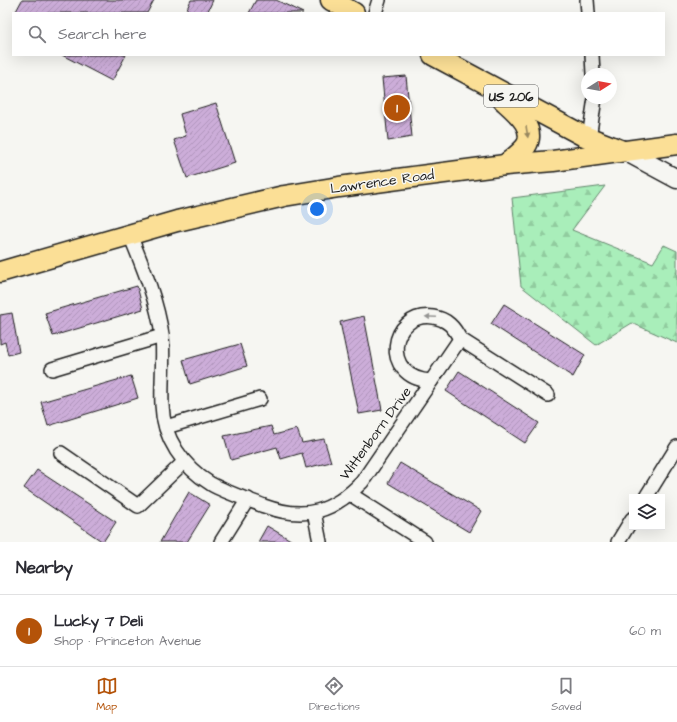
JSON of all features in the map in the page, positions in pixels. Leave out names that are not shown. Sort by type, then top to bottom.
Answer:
[{"type":"main road","points":[[331,0],[352,12]]},
{"type":"main road","name":"US 206","points":[[435,56],[589,138],[624,151]]},
{"type":"main road","points":[[484,82],[522,118],[528,127],[528,142],[525,147],[505,165]]},
{"type":"main road","name":"Lawrence Road","points":[[0,272],[200,215],[284,196],[339,187],[505,165],[553,161],[677,144]]},
{"type":"main road","points":[[624,151],[677,179]]},
{"type":"street","points":[[376,12],[379,0]]},
{"type":"street","points":[[587,0],[588,12]]},
{"type":"street","points":[[592,56],[593,68]]},
{"type":"street","points":[[589,138],[594,104]]},
{"type":"street","name":"Wittenborn Drive","points":[[130,235],[149,281],[158,311],[162,336],[162,405],[166,427],[171,442],[184,462],[197,474],[212,484],[278,511],[293,513],[314,512],[328,508],[350,494],[362,482],[460,340]]},
{"type":"street","points":[[431,382],[422,381],[412,377],[404,371],[398,362],[396,351],[400,332],[407,324],[416,318],[428,316],[438,318],[448,323],[455,330],[460,340],[548,395]]},
{"type":"street","points":[[52,369],[162,336]]},
{"type":"street","points":[[166,427],[260,399]]},
{"type":"street","points":[[648,494],[677,447]]},
{"type":"street","points":[[61,453],[138,506],[184,462]]},
{"type":"street","points":[[350,494],[425,542]]},
{"type":"street","points":[[221,542],[248,499]]},
{"type":"street","points":[[314,512],[320,542]]},
{"type":"street","points":[[618,542],[629,524]]},
{"type":"green space","points":[[605,186],[572,230],[653,263],[664,245],[677,251],[677,343],[632,323],[596,345],[521,286],[512,198]]},
{"type":"building","points":[[22,0],[154,0],[148,12],[16,12]]},
{"type":"building","points":[[191,0],[213,0],[207,12],[185,12]]},
{"type":"building","points":[[256,0],[276,0],[301,12],[250,12]]},
{"type":"building","points":[[64,56],[125,56],[112,81]]},
{"type":"building","points":[[406,76],[412,137],[388,141],[382,78]]},
{"type":"building","points":[[216,103],[235,163],[187,178],[174,140],[186,136],[180,114]]},
{"type":"building","points":[[137,286],[143,309],[53,336],[45,313]]},
{"type":"building","points":[[504,304],[585,355],[573,377],[491,324]]},
{"type":"building","points":[[12,313],[19,352],[8,355],[5,342],[0,344],[0,315]]},
{"type":"building","points":[[364,316],[382,410],[359,414],[340,322]]},
{"type":"building","points":[[240,344],[247,366],[190,384],[183,360]]},
{"type":"building","points":[[459,371],[539,423],[525,443],[446,391]]},
{"type":"building","points":[[131,376],[138,398],[48,426],[41,402]]},
{"type":"building","points":[[271,426],[274,435],[297,429],[302,443],[324,439],[331,462],[306,468],[302,453],[281,459],[277,447],[231,460],[224,436]]},
{"type":"building","points":[[400,463],[481,511],[469,532],[388,483]]},
{"type":"building","points":[[37,470],[116,522],[103,542],[24,488]]},
{"type":"building","points":[[189,492],[210,505],[187,542],[160,542]]},
{"type":"building","points":[[267,526],[294,542],[258,542]]},
{"type":"place","name":"Lucky 7 Deli","points":[[397,108]]}]
